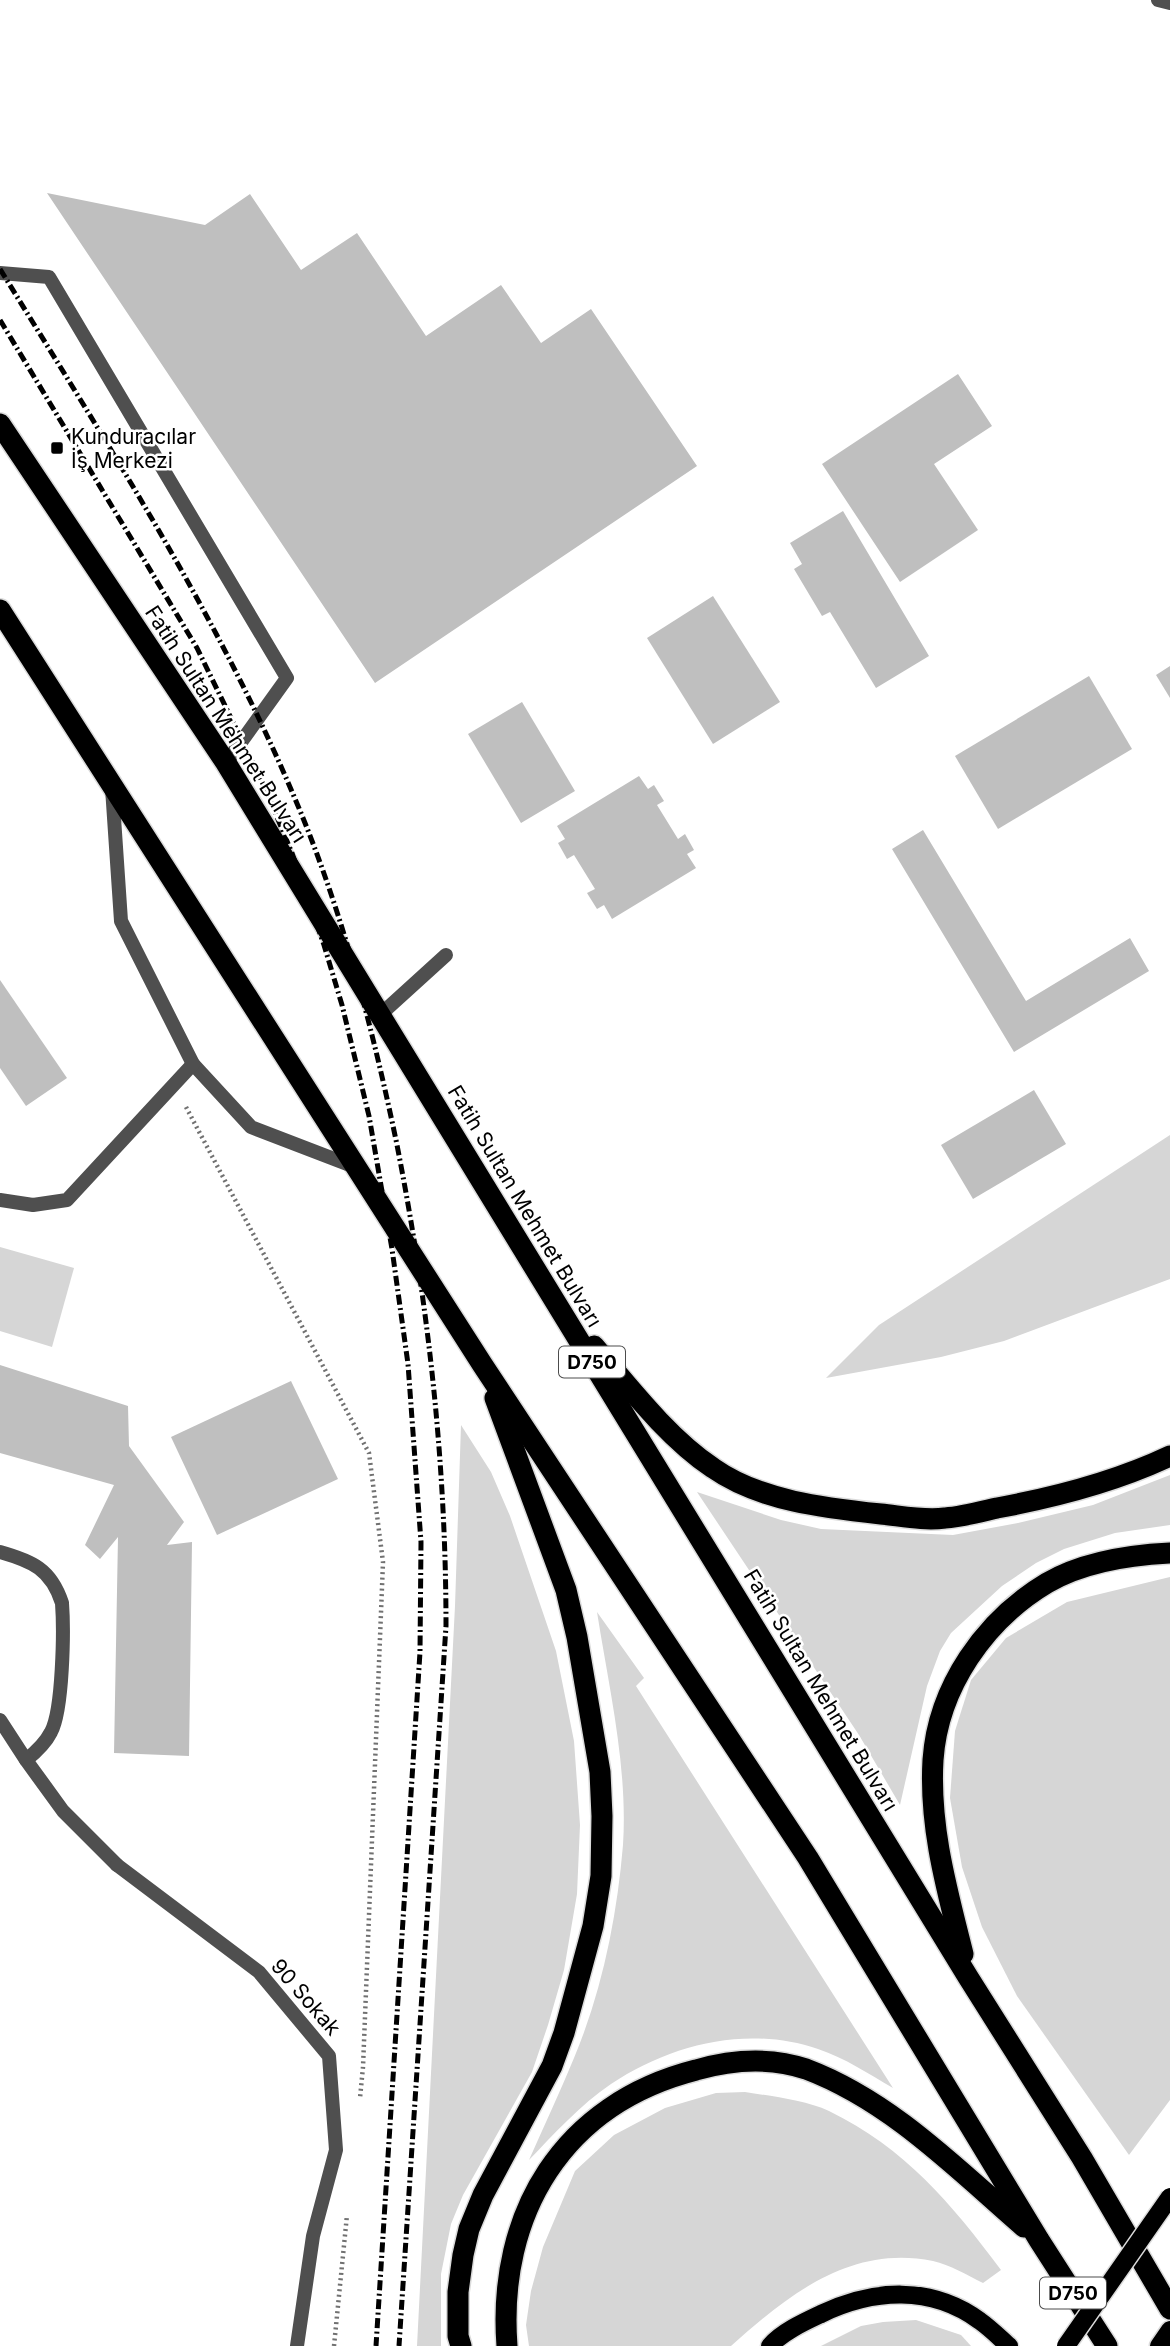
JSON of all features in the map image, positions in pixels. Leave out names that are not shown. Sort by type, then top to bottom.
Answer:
[{"type":"highway","name":"Fatih Sultan Mehmet Bulvarı","points":[[0,424],[226,763],[968,1977],[1082,2158],[1170,2309]]},
{"type":"highway","name":"D750","points":[[0,610],[482,1364],[808,1858],[1039,2240],[1107,2346]]},
{"type":"highway","points":[[554,1301],[645,1404],[681,1442],[713,1469],[751,1488],[804,1503],[893,1516],[943,1519],[1055,1497],[1140,1470],[1170,1456]]},
{"type":"highway","points":[[461,2346],[458,2336],[458,2292],[469,2229],[483,2195],[552,2066],[564,2033],[593,1926],[601,1876],[600,1772],[566,1590],[482,1364]]},
{"type":"highway","points":[[968,1977],[938,1854],[933,1803],[933,1759],[940,1718],[957,1676],[981,1641],[1010,1610],[1048,1583],[1087,1567],[1134,1555],[1170,1553]]},
{"type":"highway","points":[[507,2346],[505,2312],[515,2246],[540,2182],[561,2150],[593,2119],[628,2098],[676,2075],[724,2062],[765,2061],[804,2069],[841,2085],[880,2107],[917,2134],[1039,2240]]},
{"type":"main road","points":[[1066,2346],[1170,2197]]},
{"type":"main road","points":[[770,2346],[808,2320],[842,2304],[874,2295],[912,2293],[947,2303],[979,2320],[1009,2346]]},
{"type":"main road","points":[[1159,2346],[1170,2330]]},
{"type":"street","points":[[1158,0],[1170,3]]},
{"type":"street","points":[[0,273],[49,277],[288,678],[226,763]]},
{"type":"street","points":[[112,786],[121,921],[193,1064],[251,1127],[355,1167]]},
{"type":"street","points":[[380,1015],[446,955]]},
{"type":"street","points":[[0,1200],[33,1205],[67,1200],[193,1064]]},
{"type":"street","points":[[0,1552],[40,1567],[58,1591],[62,1603],[58,1713],[50,1735],[26,1760]]},
{"type":"street","name":"90 Sokak","points":[[0,1720],[64,1811],[117,1865],[259,1972],[328,2056],[336,2150],[313,2236],[297,2346]]},
{"type":"path","points":[[174,1084],[369,1452],[383,1562],[363,2067],[359,2108]]},
{"type":"path","points":[[334,2346],[349,2203]]},
{"type":"shaded area","points":[[1170,1135],[1170,1279],[1004,1341],[941,1357],[826,1378],[879,1325]]},
{"type":"shaded area","points":[[0,1247],[74,1268],[52,1347],[0,1331]]},
{"type":"shaded area","points":[[461,1425],[491,1472],[510,1516],[556,1651],[574,1741],[580,1825],[577,1894],[564,1970],[532,2072],[463,2195],[451,2224],[441,2274],[441,2346],[417,2346],[455,1606]]},
{"type":"shaded area","points":[[1170,1475],[1170,1525],[1115,1533],[1064,1549],[1036,1563],[1002,1586],[951,1633],[940,1651],[927,1686],[900,1805],[859,1735],[697,1492],[781,1520],[821,1529],[953,1535],[1093,1505]]},
{"type":"shaded area","points":[[1170,1577],[1170,2100],[1129,2155],[1017,1996],[982,1927],[962,1867],[950,1798],[955,1731],[971,1680],[1006,1638],[1067,1602]]},
{"type":"shaded area","points":[[597,1612],[644,1678],[636,1686],[893,2088],[838,2057],[791,2042],[737,2039],[710,2042],[659,2058],[611,2084],[578,2110],[529,2160],[574,2058],[593,2007],[607,1953],[620,1872],[623,1787]]},
{"type":"shaded area","points":[[745,2092],[820,2107],[881,2142],[925,2179],[945,2200],[1001,2270],[983,2283],[933,2261],[903,2258],[875,2260],[848,2267],[798,2292],[731,2346],[529,2346],[526,2325],[531,2291],[543,2247],[575,2171],[614,2135],[665,2108],[716,2093]]},
{"type":"shaded area","points":[[916,2320],[961,2335],[971,2346],[821,2346],[861,2326]]},
{"type":"building","points":[[47,193],[205,225],[250,194],[301,270],[357,233],[426,336],[501,285],[541,343],[591,309],[697,466],[375,683]]},
{"type":"building","points":[[958,374],[992,426],[934,464],[978,530],[900,582],[822,464]]},
{"type":"building","points":[[843,511],[929,656],[876,688],[830,612],[822,616],[794,569],[802,564],[790,543]]},
{"type":"building","points":[[713,596],[780,702],[713,744],[647,638]]},
{"type":"building","points":[[1170,666],[1170,698],[1156,675]]},
{"type":"building","points":[[1089,676],[1132,749],[998,829],[955,756]]},
{"type":"building","points":[[522,702],[575,791],[521,823],[468,734]]},
{"type":"building","points":[[639,776],[648,789],[654,785],[664,801],[657,805],[678,839],[685,834],[694,850],[687,854],[696,868],[612,919],[604,905],[597,909],[587,893],[595,889],[574,855],[567,859],[558,843],[565,839],[557,826]]},
{"type":"building","points":[[923,830],[1026,1001],[1130,938],[1149,971],[1014,1052],[892,849]]},
{"type":"building","points":[[0,980],[67,1078],[26,1106],[0,1068]]},
{"type":"building","points":[[1034,1090],[1066,1144],[973,1199],[941,1145]]},
{"type":"building","points":[[0,1365],[128,1406],[129,1446],[184,1522],[167,1545],[192,1542],[189,1756],[114,1753],[118,1537],[100,1559],[85,1545],[114,1485],[0,1453]]},
{"type":"building","points":[[291,1381],[338,1479],[217,1535],[171,1437]]},
{"type":"railway","points":[[0,269],[163,538],[238,675],[272,746],[318,857],[345,937],[368,1018],[396,1140],[417,1261],[433,1382],[443,1504],[446,1626],[399,2346]]},
{"type":"railway","points":[[0,320],[197,648],[264,786],[292,853],[324,945],[342,1005],[369,1116],[408,1364],[421,1542],[420,1652],[376,2346]]},
{"type":"place","name":"Kunduracılar İş Merkezi","points":[[57,448]]}]
